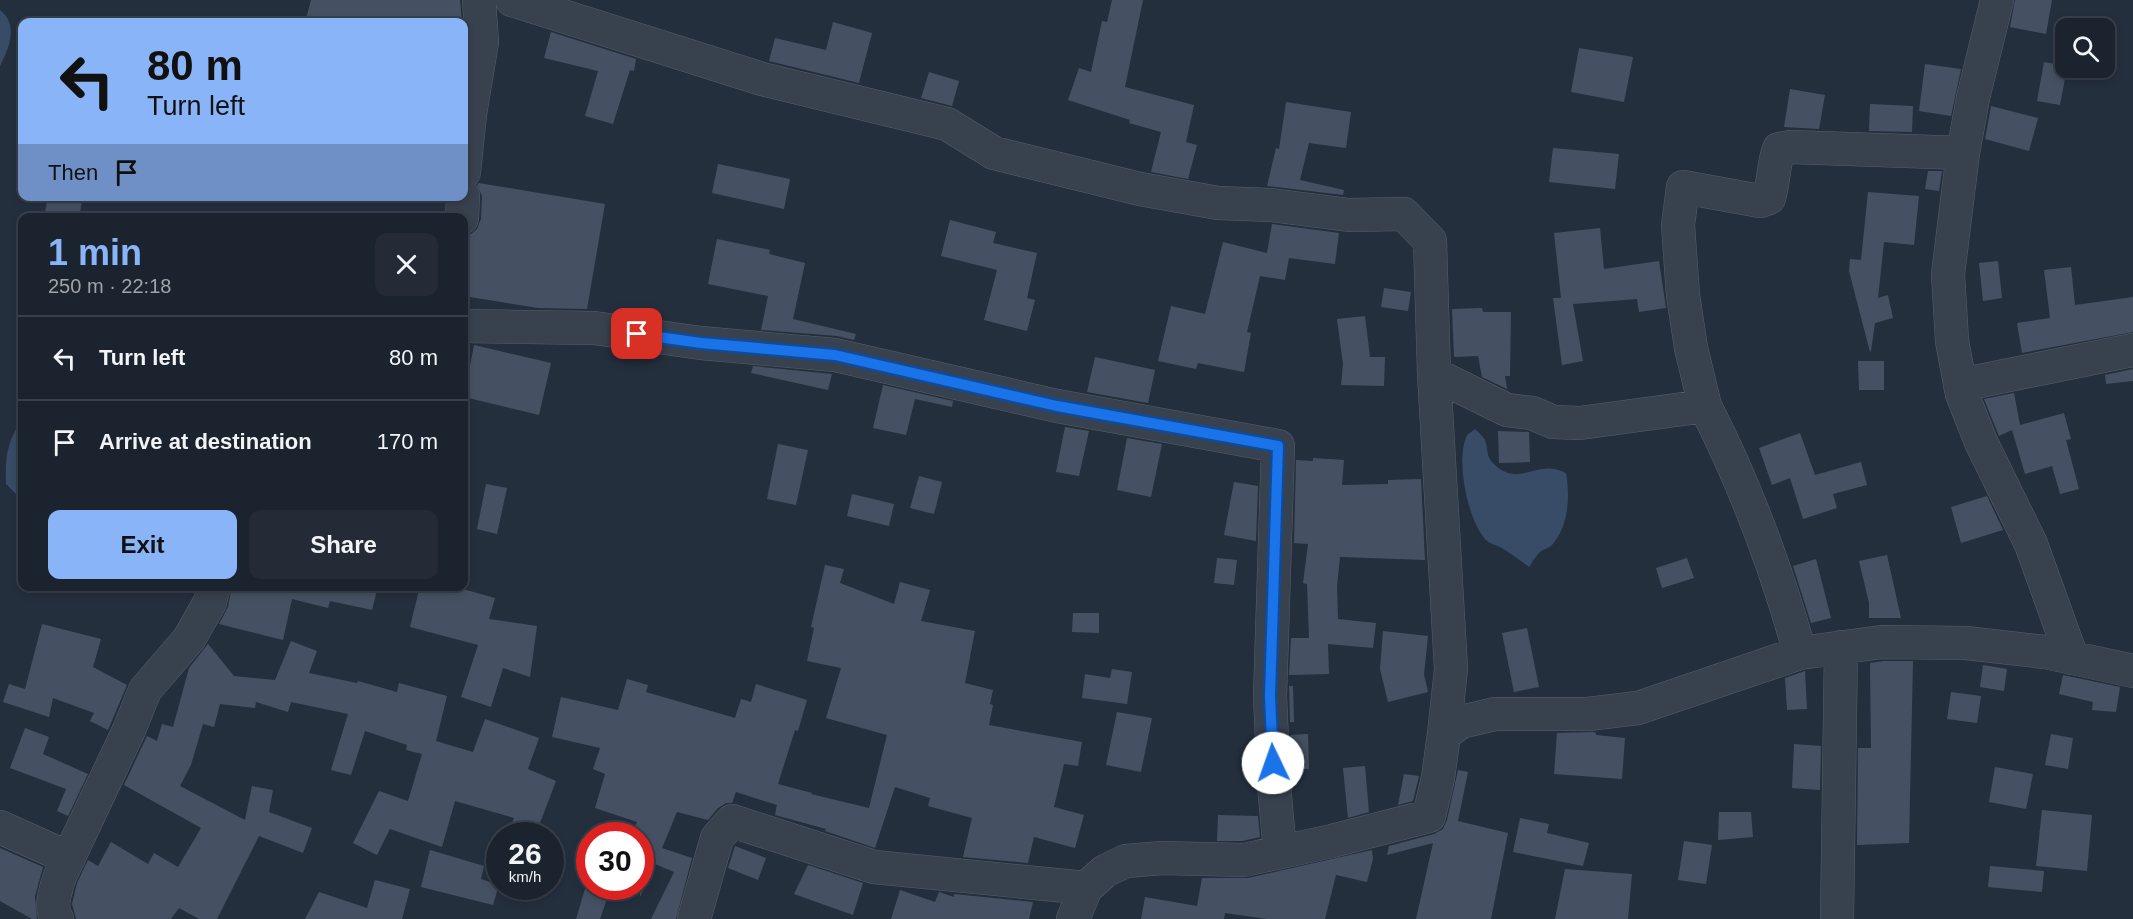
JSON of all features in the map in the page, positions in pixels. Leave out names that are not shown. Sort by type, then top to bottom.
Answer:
[{"type":"street","points":[[468,133],[482,42],[479,0]]},
{"type":"street","points":[[512,0],[762,79],[947,124],[994,153],[1140,189],[1218,203],[1272,205],[1349,215],[1404,214],[1430,241],[1434,374],[1450,669],[1438,778],[1428,816],[1244,860],[1162,858],[1126,861],[1104,871],[1086,888],[1073,919]]},
{"type":"street","points":[[1997,0],[1973,98],[1963,153],[1948,274],[1952,342],[1962,394],[1981,442],[2031,544],[2072,658]]},
{"type":"street","points":[[1800,653],[1768,548],[1722,439],[1705,406],[1691,348],[1683,295],[1678,225],[1683,187],[1760,201],[1769,198],[1779,149],[1791,147],[1963,153]]},
{"type":"street","points":[[468,326],[594,328],[701,343],[835,355],[1057,406],[1278,446],[1270,696],[1280,852]]},
{"type":"street","points":[[1960,385],[2133,350]]},
{"type":"street","points":[[1434,374],[1507,410],[1532,413],[1553,422],[1580,423],[1705,406]]},
{"type":"street","points":[[57,919],[54,915],[54,896],[60,876],[129,730],[145,690],[189,639],[210,602],[213,591]]},
{"type":"street","points":[[1444,734],[1461,722],[1495,714],[1588,714],[1638,708],[1800,653],[1882,642],[1966,643],[2045,652],[2133,671]]},
{"type":"street","points":[[1837,919],[1841,646]]},
{"type":"street","points":[[694,919],[717,838],[732,821],[874,867],[1086,888]]},
{"type":"street","points":[[0,827],[69,858]]},
{"type":"water","points":[[0,10],[6,16],[11,30],[9,44],[0,66]]},
{"type":"water","points":[[18,426],[18,496],[6,484],[7,458],[13,435]]},
{"type":"water","points":[[1475,429],[1485,440],[1490,460],[1502,470],[1511,474],[1546,469],[1566,473],[1568,501],[1562,529],[1552,545],[1540,552],[1529,567],[1502,548],[1489,543],[1479,531],[1474,519],[1465,488],[1462,457],[1468,434]]},
{"type":"building","points":[[311,0],[460,0],[462,18],[306,18]]},
{"type":"building","points":[[1112,0],[1143,0],[1125,87],[1194,105],[1186,142],[1197,145],[1188,179],[1151,172],[1161,132],[1129,123],[1130,120],[1068,100],[1079,68],[1091,72],[1102,21],[1107,22]]},
{"type":"building","points":[[2015,0],[2052,0],[2046,34],[2010,27]]},
{"type":"building","points":[[833,22],[872,33],[859,83],[769,61],[775,38],[826,50]]},
{"type":"building","points":[[551,32],[636,59],[634,71],[630,70],[613,124],[585,116],[598,71],[544,58]]},
{"type":"building","points":[[1579,48],[1633,57],[1624,102],[1571,92]]},
{"type":"building","points":[[2044,62],[2055,64],[2055,78],[2065,78],[2060,105],[2037,101]]},
{"type":"building","points":[[1925,64],[1961,69],[1951,116],[1919,111]]},
{"type":"building","points":[[929,72],[959,81],[952,106],[921,98]]},
{"type":"building","points":[[1790,89],[1825,95],[1819,129],[1784,127]]},
{"type":"building","points":[[1286,102],[1351,112],[1346,148],[1309,143],[1300,180],[1344,190],[1343,195],[1267,186],[1276,148],[1279,149]]},
{"type":"building","points":[[1870,104],[1913,106],[1912,132],[1869,131]]},
{"type":"building","points":[[1991,106],[2038,118],[2029,151],[1985,139]]},
{"type":"building","points":[[1553,148],[1619,154],[1615,189],[1549,182]]},
{"type":"building","points":[[718,164],[790,179],[784,209],[712,193]]},
{"type":"building","points":[[1928,171],[1942,171],[1939,191],[1925,189]]},
{"type":"building","points":[[479,183],[605,204],[587,309],[538,308],[468,297],[468,235],[477,229],[481,219],[482,196],[477,185]]},
{"type":"building","points":[[1868,192],[1919,196],[1914,245],[1884,242],[1878,298],[1888,295],[1893,318],[1875,323],[1870,352],[1849,271],[1850,259],[1861,260]]},
{"type":"building","points":[[47,201],[82,201],[80,213],[45,213]]},
{"type":"building","points":[[950,220],[996,232],[993,243],[1037,253],[1027,298],[1035,300],[1027,331],[984,320],[997,270],[941,256]]},
{"type":"building","points":[[1272,224],[1339,233],[1335,264],[1289,258],[1285,280],[1260,276],[1247,332],[1251,333],[1244,372],[1198,363],[1196,369],[1158,361],[1171,306],[1205,314],[1223,242],[1267,253]]},
{"type":"building","points":[[1600,228],[1604,269],[1659,261],[1666,308],[1639,312],[1637,299],[1573,304],[1583,361],[1562,365],[1553,298],[1561,298],[1554,233]]},
{"type":"building","points":[[717,239],[770,250],[769,254],[805,263],[793,319],[856,334],[854,340],[837,336],[761,330],[768,296],[708,284]]},
{"type":"building","points":[[1998,261],[2002,298],[1983,301],[1979,263]]},
{"type":"building","points":[[2071,267],[2075,305],[2133,297],[2133,332],[2022,353],[2017,323],[2050,318],[2044,270]]},
{"type":"building","points":[[1384,288],[1411,292],[1408,311],[1381,307]]},
{"type":"building","points":[[1482,308],[1483,312],[1511,312],[1510,376],[1505,376],[1507,389],[1482,377],[1478,356],[1454,357],[1452,309]]},
{"type":"building","points":[[1365,316],[1370,357],[1385,357],[1384,386],[1341,385],[1343,364],[1337,319]]},
{"type":"building","points":[[474,345],[551,363],[539,415],[468,398],[468,376]]},
{"type":"building","points":[[1095,357],[1155,370],[1148,403],[1087,392]]},
{"type":"building","points":[[1858,361],[1884,361],[1884,390],[1859,390]]},
{"type":"building","points":[[753,366],[832,374],[828,390],[751,373]]},
{"type":"building","points":[[2133,369],[2133,381],[2106,384],[2105,375]]},
{"type":"building","points":[[883,385],[953,401],[952,407],[915,399],[906,435],[873,428]]},
{"type":"building","points":[[2014,393],[2020,425],[2064,413],[2071,439],[2066,440],[2079,489],[2060,494],[2052,466],[2025,474],[2012,430],[1999,436],[1984,399]]},
{"type":"building","points":[[1065,427],[1089,431],[1079,476],[1056,472]]},
{"type":"building","points":[[1498,431],[1529,432],[1530,462],[1499,463]]},
{"type":"building","points":[[1800,433],[1815,475],[1861,462],[1867,485],[1833,494],[1837,508],[1803,519],[1790,478],[1772,485],[1759,448]]},
{"type":"building","points":[[1127,438],[1162,444],[1151,497],[1117,490]]},
{"type":"building","points":[[778,444],[808,450],[796,505],[767,499]]},
{"type":"building","points":[[1313,458],[1344,460],[1342,485],[1388,484],[1388,480],[1421,479],[1425,560],[1340,557],[1337,586],[1338,619],[1376,623],[1373,648],[1328,644],[1329,674],[1289,675],[1291,638],[1309,638],[1307,584],[1303,583],[1308,544],[1294,543],[1296,460],[1313,461]]},
{"type":"building","points":[[919,476],[942,482],[934,514],[910,508]]},
{"type":"building","points":[[1234,482],[1258,486],[1256,541],[1224,535]]},
{"type":"building","points":[[486,484],[507,488],[497,534],[477,529]]},
{"type":"building","points":[[852,494],[894,504],[889,526],[847,516]]},
{"type":"building","points":[[1987,496],[2003,530],[1961,543],[1951,507]]},
{"type":"building","points":[[1887,555],[1901,618],[1869,618],[1869,603],[1859,561]]},
{"type":"building","points":[[1217,558],[1237,560],[1234,585],[1214,583]]},
{"type":"building","points":[[1687,558],[1694,578],[1662,588],[1656,568]]},
{"type":"building","points":[[1816,559],[1831,618],[1811,623],[1793,566]]},
{"type":"building","points":[[825,565],[844,569],[840,583],[894,604],[900,582],[930,590],[921,621],[975,631],[965,683],[993,690],[989,725],[1082,742],[1078,766],[1064,764],[1054,807],[1084,815],[1075,848],[1034,837],[1028,863],[963,857],[972,818],[928,806],[930,798],[895,787],[875,848],[825,831],[826,829],[775,815],[777,805],[736,792],[732,803],[726,803],[718,808],[708,820],[677,812],[662,848],[692,858],[676,919],[651,919],[674,872],[655,864],[654,866],[654,822],[637,822],[595,808],[605,774],[593,769],[600,748],[552,737],[561,697],[618,710],[627,679],[648,685],[646,692],[735,718],[741,699],[751,702],[756,684],[807,700],[778,784],[869,808],[887,735],[826,718],[841,668],[807,661],[814,628],[811,627]]},
{"type":"building","points":[[468,590],[495,598],[489,619],[537,626],[530,677],[503,668],[491,707],[461,697],[478,645],[410,627],[419,591]]},
{"type":"building","points":[[231,591],[377,591],[372,610],[330,601],[328,608],[292,599],[283,640],[219,624],[228,607]]},
{"type":"building","points":[[1073,613],[1099,613],[1099,633],[1072,632]]},
{"type":"building","points":[[42,624],[101,639],[93,667],[127,685],[108,730],[90,721],[94,713],[53,698],[49,717],[3,702],[9,684],[25,689]]},
{"type":"building","points":[[1527,628],[1539,687],[1514,692],[1502,633]]},
{"type":"building","points":[[1383,631],[1428,636],[1424,674],[1428,692],[1388,702],[1380,669]]},
{"type":"building","points":[[291,641],[317,651],[309,673],[357,683],[358,681],[397,692],[399,683],[447,696],[436,741],[473,752],[485,719],[539,738],[528,769],[556,781],[540,822],[512,822],[514,818],[455,801],[442,847],[390,829],[377,855],[353,843],[379,791],[408,801],[422,754],[406,750],[407,745],[365,731],[351,775],[331,770],[348,714],[291,702],[288,712],[256,702],[255,708],[220,704],[214,727],[203,724],[191,765],[180,786],[245,820],[252,786],[273,790],[269,812],[312,828],[303,853],[259,836],[217,919],[199,919],[179,908],[171,919],[76,919],[72,904],[77,883],[88,860],[98,866],[111,842],[148,864],[154,853],[178,867],[201,828],[124,785],[147,736],[157,741],[162,724],[173,727],[189,668],[208,644],[234,676],[275,680]]},
{"type":"building","points":[[1913,661],[1909,843],[1857,845],[1858,748],[1871,748],[1870,663]]},
{"type":"building","points":[[1983,665],[2007,669],[2004,691],[1980,687]]},
{"type":"building","points":[[1112,669],[1132,672],[1127,704],[1082,698],[1085,674],[1110,678]]},
{"type":"building","points":[[1805,671],[1807,709],[1787,710],[1785,678]]},
{"type":"building","points":[[2063,675],[2120,687],[2116,712],[2092,710],[2093,702],[2059,694]]},
{"type":"building","points":[[1289,686],[1293,686],[1294,722],[1290,722]]},
{"type":"building","points":[[1951,692],[1981,696],[1977,723],[1947,719]]},
{"type":"building","points":[[1117,712],[1152,718],[1141,772],[1106,765]]},
{"type":"building","points":[[25,728],[49,737],[43,754],[88,774],[68,816],[57,811],[66,789],[10,768]]},
{"type":"building","points":[[1593,732],[1596,735],[1625,738],[1622,779],[1554,774],[1557,733]]},
{"type":"building","points":[[1308,734],[1309,769],[1292,769],[1290,735]]},
{"type":"building","points":[[2051,734],[2073,738],[2068,769],[2045,765]]},
{"type":"building","points":[[1794,744],[1821,746],[1820,790],[1792,788]]},
{"type":"building","points":[[1365,766],[1369,812],[1348,818],[1343,768]]},
{"type":"building","points":[[1995,767],[2033,774],[2026,809],[1989,802]]},
{"type":"building","points":[[1458,770],[1468,772],[1458,821],[1508,833],[1491,919],[1416,919],[1433,843],[1387,855],[1389,846],[1434,834],[1443,829]]},
{"type":"building","points":[[1404,774],[1419,776],[1413,801],[1398,805]]},
{"type":"building","points":[[2042,810],[2092,815],[2087,871],[2036,866]]},
{"type":"building","points":[[1719,812],[1751,812],[1753,837],[1718,840]]},
{"type":"building","points":[[1218,815],[1258,816],[1260,837],[1242,841],[1217,841]]},
{"type":"building","points":[[1520,818],[1549,824],[1547,833],[1589,843],[1583,866],[1513,852]]},
{"type":"building","points":[[1684,841],[1712,845],[1706,884],[1678,880]]},
{"type":"building","points":[[735,846],[766,858],[758,880],[728,868]]},
{"type":"building","points":[[0,848],[43,867],[35,896],[37,919],[32,919],[0,901]]},
{"type":"building","points":[[430,850],[484,866],[481,879],[486,881],[486,900],[494,900],[493,905],[421,887]]},
{"type":"building","points":[[1372,850],[1373,859],[1367,882],[1336,875],[1325,919],[1267,919],[1225,913],[1224,919],[1141,919],[1145,897],[1197,906],[1202,878],[1248,878]]},
{"type":"building","points":[[808,865],[863,883],[853,915],[794,894]]},
{"type":"building","points":[[1990,866],[2044,871],[2042,892],[1988,887]]},
{"type":"building","points":[[1565,869],[1632,874],[1628,919],[1555,919]]},
{"type":"building","points":[[375,880],[410,889],[402,919],[305,919],[319,892],[367,908]]},
{"type":"building","points":[[900,890],[935,902],[939,892],[954,897],[954,894],[1033,902],[1029,919],[891,919]]},
{"type":"building","points":[[582,900],[607,900],[600,919],[576,919]]},
{"type":"route","points":[[637,334],[701,343],[835,355],[1057,406],[1278,446],[1270,696],[1273,763]]}]
